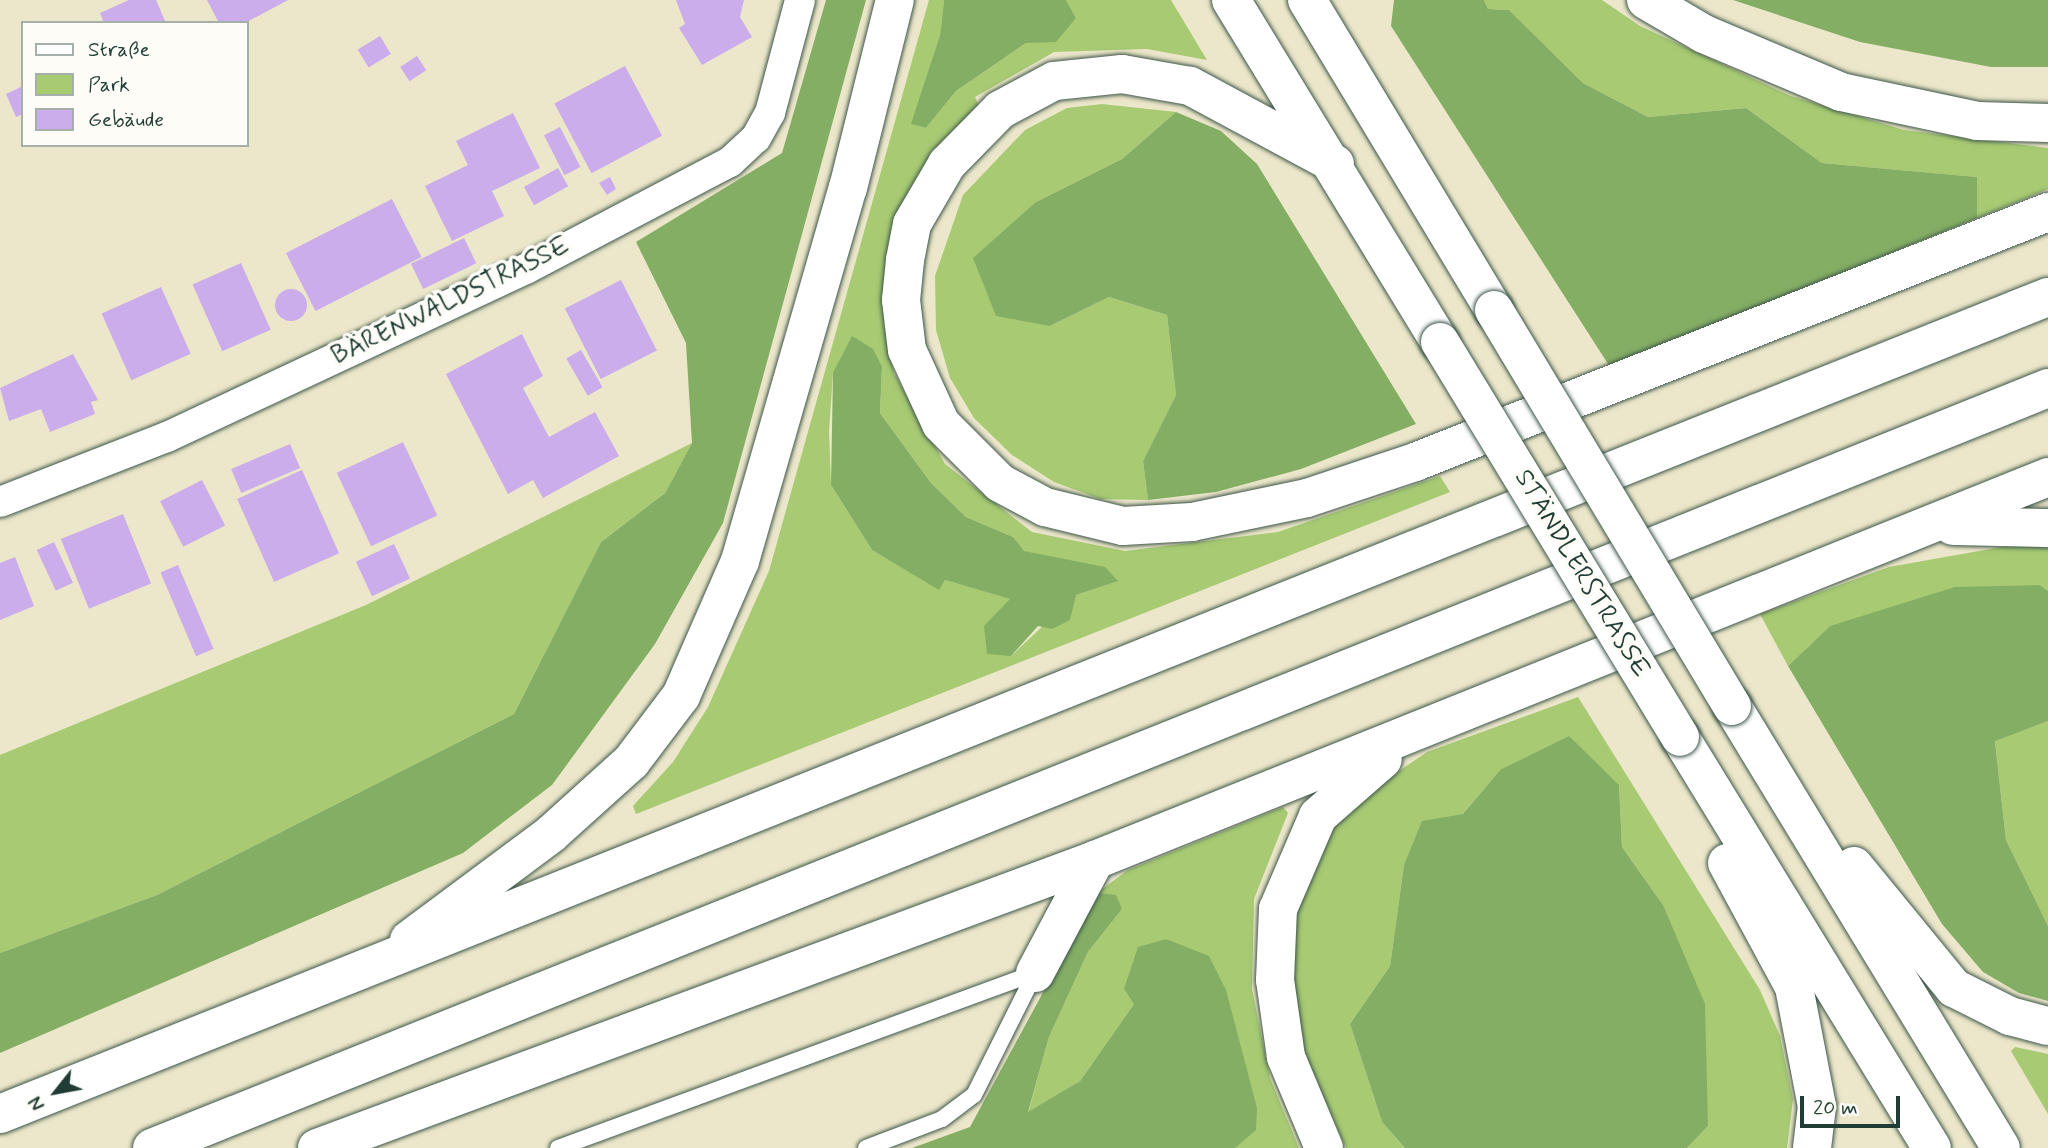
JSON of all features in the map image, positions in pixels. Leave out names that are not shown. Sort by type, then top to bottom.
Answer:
[{"type":"highway","points":[[367,972],[551,834],[631,762],[681,696],[740,561],[848,188],[895,0]]},
{"type":"highway","name":"STÄNDLERSTRASSE","points":[[1231,0],[1335,164],[1440,342],[1931,1148]]},
{"type":"highway","points":[[1307,0],[1788,800],[2001,1148]]},
{"type":"highway","points":[[1646,0],[1704,34],[1841,92],[1978,121],[2048,123]]},
{"type":"highway","points":[[1335,164],[1190,86],[1122,74],[1054,81],[1000,110],[941,173],[912,224],[905,260],[901,300],[907,350],[941,424],[1000,483],[1045,507],[1123,526],[1192,522],[1307,498],[1415,463],[2048,212]]},
{"type":"highway","points":[[0,1114],[367,972],[2048,297]]},
{"type":"highway","points":[[152,1148],[2048,388]]},
{"type":"highway","points":[[317,1148],[1095,860],[1421,733],[1934,526],[2048,477]]},
{"type":"highway","points":[[1934,526],[2048,528]]},
{"type":"highway","points":[[1324,1148],[1286,1058],[1275,980],[1278,909],[1318,817],[1359,775],[1421,733]]},
{"type":"highway","points":[[1701,771],[1710,831],[1794,987],[1817,1106],[1812,1148]]},
{"type":"highway","points":[[1788,800],[1823,825],[1954,988],[2010,1016],[2048,1026]]},
{"type":"highway","points":[[1035,973],[1095,860]]},
{"type":"street","name":"BÄRENWALDSTRASSE","points":[[0,502],[124,456],[279,385],[526,269],[730,162],[756,138],[770,113],[800,0]]},
{"type":"lane","points":[[558,1148],[1035,973]]},
{"type":"lane","points":[[866,1148],[942,1119],[974,1095],[1035,973]]},
{"type":"green space","points":[[826,0],[866,0],[723,523],[655,644],[552,785],[463,853],[0,1053],[0,953],[157,895],[514,714],[601,542],[665,493],[692,443],[686,343],[636,242],[782,153]]},
{"type":"green space","points":[[929,0],[944,0],[940,35],[912,124],[926,128],[956,91],[1026,43],[1076,18],[1066,0],[1171,0],[1207,60],[1147,49],[1054,52],[975,97],[979,106],[931,152],[894,224],[884,325],[894,373],[945,464],[1032,532],[1125,551],[1278,532],[1440,476],[1450,492],[636,814],[633,806],[673,762],[708,707],[769,571]],"holes":[[[882,367],[880,413],[931,483],[966,517],[1013,537],[1023,551],[1117,581],[1076,595],[1011,656],[1011,599],[945,580],[939,589],[872,550],[831,485],[829,431],[833,373]]]},
{"type":"green space","points":[[944,0],[1066,0],[1076,18],[1056,42],[1026,43],[956,91],[926,128],[911,124],[940,35]]},
{"type":"green space","points":[[1394,0],[1484,0],[1488,9],[1509,10],[1583,83],[1648,117],[1746,108],[1822,163],[1977,177],[1977,218],[1610,367],[1391,26]]},
{"type":"green space","points":[[1484,0],[1602,0],[1640,26],[1791,96],[1904,130],[2048,148],[2048,189],[1977,218],[1976,177],[1822,163],[1746,108],[1648,117],[1583,83],[1509,10],[1488,9]]},
{"type":"green space","points":[[1733,0],[2048,0],[2048,67],[1991,67],[1860,42]]},
{"type":"green space","points":[[1102,104],[1176,112],[1122,159],[1036,202],[1050,326],[1109,297],[1167,315],[1176,395],[1143,461],[1148,500],[1100,499],[1054,482],[1012,455],[974,418],[950,378],[936,330],[935,276],[963,195],[1025,130],[1067,108]]},
{"type":"green space","points":[[1176,112],[1221,131],[1257,164],[1416,424],[1301,469],[1216,492],[1148,500],[1143,461],[1176,395],[1167,315],[1109,297],[1050,326],[996,316],[973,258],[1036,202],[1122,159]]},
{"type":"green space","points":[[852,336],[873,349],[882,367],[880,413],[931,483],[966,517],[1013,537],[1024,551],[1105,567],[1118,581],[1076,595],[1070,620],[1052,629],[1038,626],[1011,656],[987,654],[984,626],[1010,599],[945,580],[939,590],[872,550],[831,485],[833,373]]},
{"type":"green space","points":[[692,443],[665,493],[601,542],[514,714],[157,895],[0,953],[0,755],[366,605]]},
{"type":"green space","points":[[2024,543],[2048,548],[2048,591],[2040,585],[1830,626],[1788,666],[1760,614],[1889,567]]},
{"type":"green space","points":[[2040,585],[2048,591],[2048,721],[1995,741],[2006,840],[2048,926],[2048,1001],[2019,993],[1983,972],[1942,924],[1788,666],[1830,626],[1955,587]]},
{"type":"green space","points":[[1578,697],[1760,990],[1780,1036],[1793,1099],[1787,1148],[1687,1148],[1708,1126],[1663,905],[1622,847],[1619,785],[1500,770],[1463,814],[1404,865],[1390,966],[1350,1024],[1382,1122],[1405,1148],[1346,1148],[1305,1055],[1291,980],[1297,906],[1332,827],[1371,790],[1427,752]]},
{"type":"green space","points":[[2048,721],[2048,926],[2006,840],[1995,740]]},
{"type":"green space","points":[[1569,736],[1619,785],[1622,847],[1663,905],[1705,1004],[1708,1126],[1687,1148],[1405,1148],[1382,1122],[1350,1024],[1390,966],[1404,865],[1422,821],[1463,814],[1500,770]]},
{"type":"green space","points":[[1283,807],[1288,813],[1254,899],[1252,989],[1270,1078],[1299,1148],[1235,1148],[1257,1108],[1247,1083],[1134,1004],[1080,1081],[1028,1113],[1049,1037],[1088,952],[1122,909],[1097,893],[1128,870]]},
{"type":"green space","points":[[1097,893],[1116,895],[1122,909],[1088,952],[1049,1037],[1028,1112],[1080,1081],[1134,1004],[1124,989],[1138,947],[1166,939],[1209,956],[1226,990],[1257,1108],[1256,1130],[1235,1148],[912,1148],[970,1127]]},
{"type":"green space","points":[[2015,1047],[2048,1054],[2048,1114],[2011,1051]]},
{"type":"building","points":[[129,0],[156,0],[165,21],[103,21],[100,13]]},
{"type":"building","points":[[207,0],[288,0],[248,21],[218,21]]},
{"type":"building","points":[[676,0],[744,0],[740,17],[752,37],[702,65],[679,28],[685,24]]},
{"type":"building","points":[[380,36],[391,54],[369,67],[358,49]]},
{"type":"building","points":[[417,56],[426,70],[409,81],[400,67]]},
{"type":"building","points":[[625,66],[662,136],[591,173],[554,104]]},
{"type":"building","points":[[21,87],[21,115],[16,117],[6,94]]},
{"type":"building","points":[[513,113],[540,168],[492,191],[504,216],[452,241],[425,186],[468,165],[456,141]]},
{"type":"building","points":[[560,127],[580,167],[564,175],[544,135]]},
{"type":"building","points":[[558,168],[568,186],[534,205],[524,187]]},
{"type":"building","points":[[610,177],[616,189],[607,195],[599,183]]},
{"type":"building","points":[[392,199],[422,257],[315,311],[286,253]]},
{"type":"building","points":[[464,238],[476,263],[423,289],[411,264]]},
{"type":"building","points":[[241,263],[271,330],[222,351],[193,285]]},
{"type":"building","points":[[621,280],[657,350],[601,379],[565,309]]},
{"type":"building","points":[[161,287],[191,354],[131,380],[102,313]]},
{"type":"building","points":[[291,289],[302,294],[307,305],[302,316],[291,321],[280,316],[275,305],[280,294]]},
{"type":"building","points":[[522,334],[543,376],[523,388],[549,437],[595,412],[619,456],[543,498],[533,480],[508,494],[446,374]]},
{"type":"building","points":[[581,350],[602,387],[588,396],[566,358]]},
{"type":"building","points":[[73,354],[98,400],[91,402],[95,414],[50,432],[41,409],[9,421],[0,388]]},
{"type":"building","points":[[403,442],[437,515],[371,546],[337,473]]},
{"type":"building","points":[[290,444],[300,468],[241,493],[231,469]]},
{"type":"building","points":[[302,470],[339,553],[274,582],[237,499]]},
{"type":"building","points":[[202,480],[225,525],[183,547],[160,501]]},
{"type":"building","points":[[123,514],[151,584],[89,609],[61,539]]},
{"type":"building","points":[[54,542],[73,583],[56,591],[37,550]]},
{"type":"building","points":[[394,544],[410,578],[372,596],[356,562]]},
{"type":"building","points":[[15,557],[34,606],[0,620],[0,563]]},
{"type":"building","points":[[178,565],[214,649],[196,656],[161,572]]}]
